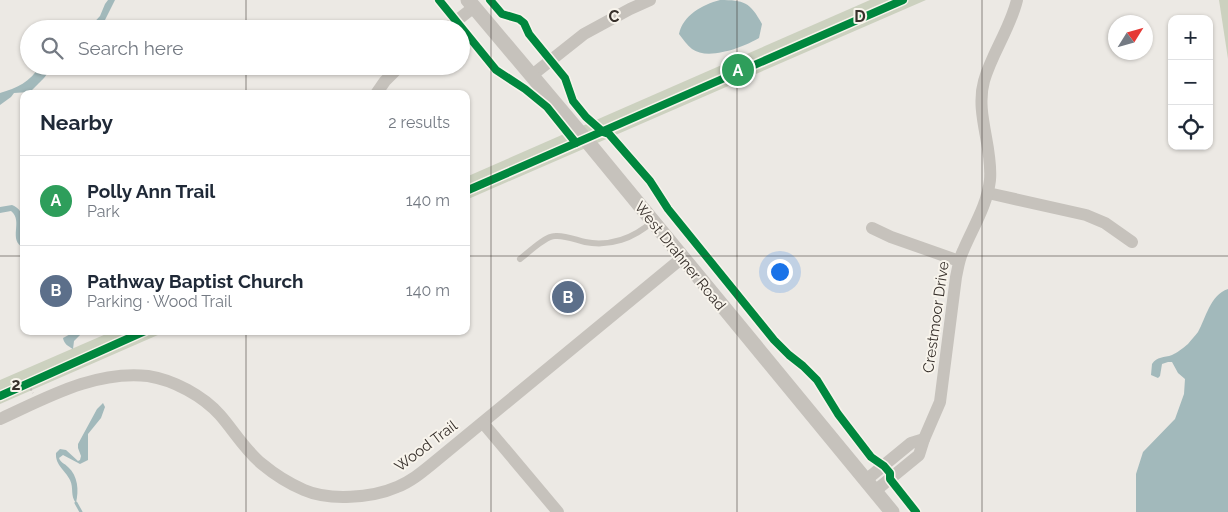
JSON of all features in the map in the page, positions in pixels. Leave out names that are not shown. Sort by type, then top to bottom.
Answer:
[{"type":"street","points":[[531,76],[584,34],[650,0]]},
{"type":"street","name":"Crestmoor Drive","points":[[871,486],[919,455],[940,402],[956,276],[960,261],[988,193],[990,177],[982,100],[984,82],[1014,12],[1017,0]]},
{"type":"street","points":[[455,20],[471,4]]},
{"type":"street","name":"West Drahner Road","points":[[471,4],[586,140],[892,512]]},
{"type":"street","points":[[379,90],[391,75]]},
{"type":"street","points":[[988,193],[1086,215],[1105,223],[1132,242]]},
{"type":"street","points":[[872,228],[891,237],[960,261]]},
{"type":"street","name":"Wood Trail","points":[[0,419],[72,386],[112,376],[148,376],[179,386],[207,402],[220,414],[249,451],[262,464],[305,491],[355,498],[381,493],[407,482],[432,464],[682,258]]},
{"type":"street","points":[[483,423],[558,512]]},
{"type":"lane","points":[[520,259],[554,235],[602,244],[623,240],[644,230],[652,221]]},
{"type":"path","points":[[18,388],[36,381]]},
{"type":"green space","points":[[870,0],[926,0],[470,198],[470,175]]},
{"type":"green space","points":[[1219,0],[1228,0],[1228,59]]},
{"type":"green space","points":[[104,335],[158,335],[0,404],[0,380]]},
{"type":"water","points":[[108,0],[115,0],[105,20],[96,20],[100,16]]},
{"type":"water","points":[[720,0],[741,2],[750,7],[762,24],[759,38],[735,49],[716,53],[707,54],[692,49],[679,34],[681,27],[694,12]]},
{"type":"water","points":[[46,75],[32,90],[20,90],[20,93],[14,93],[0,105],[0,93],[23,84],[32,76]]},
{"type":"water","points":[[12,205],[20,212],[20,246],[16,235],[15,215],[11,211],[0,213],[0,207]]},
{"type":"water","points":[[1228,289],[1228,512],[1136,512],[1136,474],[1143,452],[1175,419],[1184,394],[1185,379],[1178,373],[1172,362],[1162,364],[1158,378],[1151,375],[1152,364],[1158,358],[1174,354],[1188,344],[1198,332],[1217,296]]},
{"type":"water","points":[[69,335],[80,335],[74,341],[73,349],[65,343],[63,338]]},
{"type":"water","points":[[103,403],[105,407],[101,418],[88,434],[88,460],[80,464],[63,455],[59,458],[76,479],[76,503],[73,498],[70,480],[59,464],[56,453],[60,449],[66,450],[78,461],[80,460],[78,444],[97,409]]},
{"type":"building","points":[[574,285],[581,294],[558,310],[553,304]]},
{"type":"waterway","points":[[76,503],[81,512]]},
{"type":"cycle path","points":[[439,0],[455,20]]},
{"type":"cycle path","points":[[490,0],[502,14],[519,19],[524,23],[529,34],[565,78],[573,101],[586,117],[603,132],[609,134],[650,181],[668,209],[774,340],[817,380],[838,414],[871,457],[890,473],[890,479],[916,512]]},
{"type":"cycle path","points":[[470,189],[903,0]]},
{"type":"cycle path","points":[[470,38],[496,70],[525,89],[547,107],[576,143]]},
{"type":"cycle path","points":[[0,396],[136,335]]},
{"type":"place","name":"Polly Ann Trail","points":[[738,70]]},
{"type":"place","name":"Pathway Baptist Church","points":[[568,297]]}]
